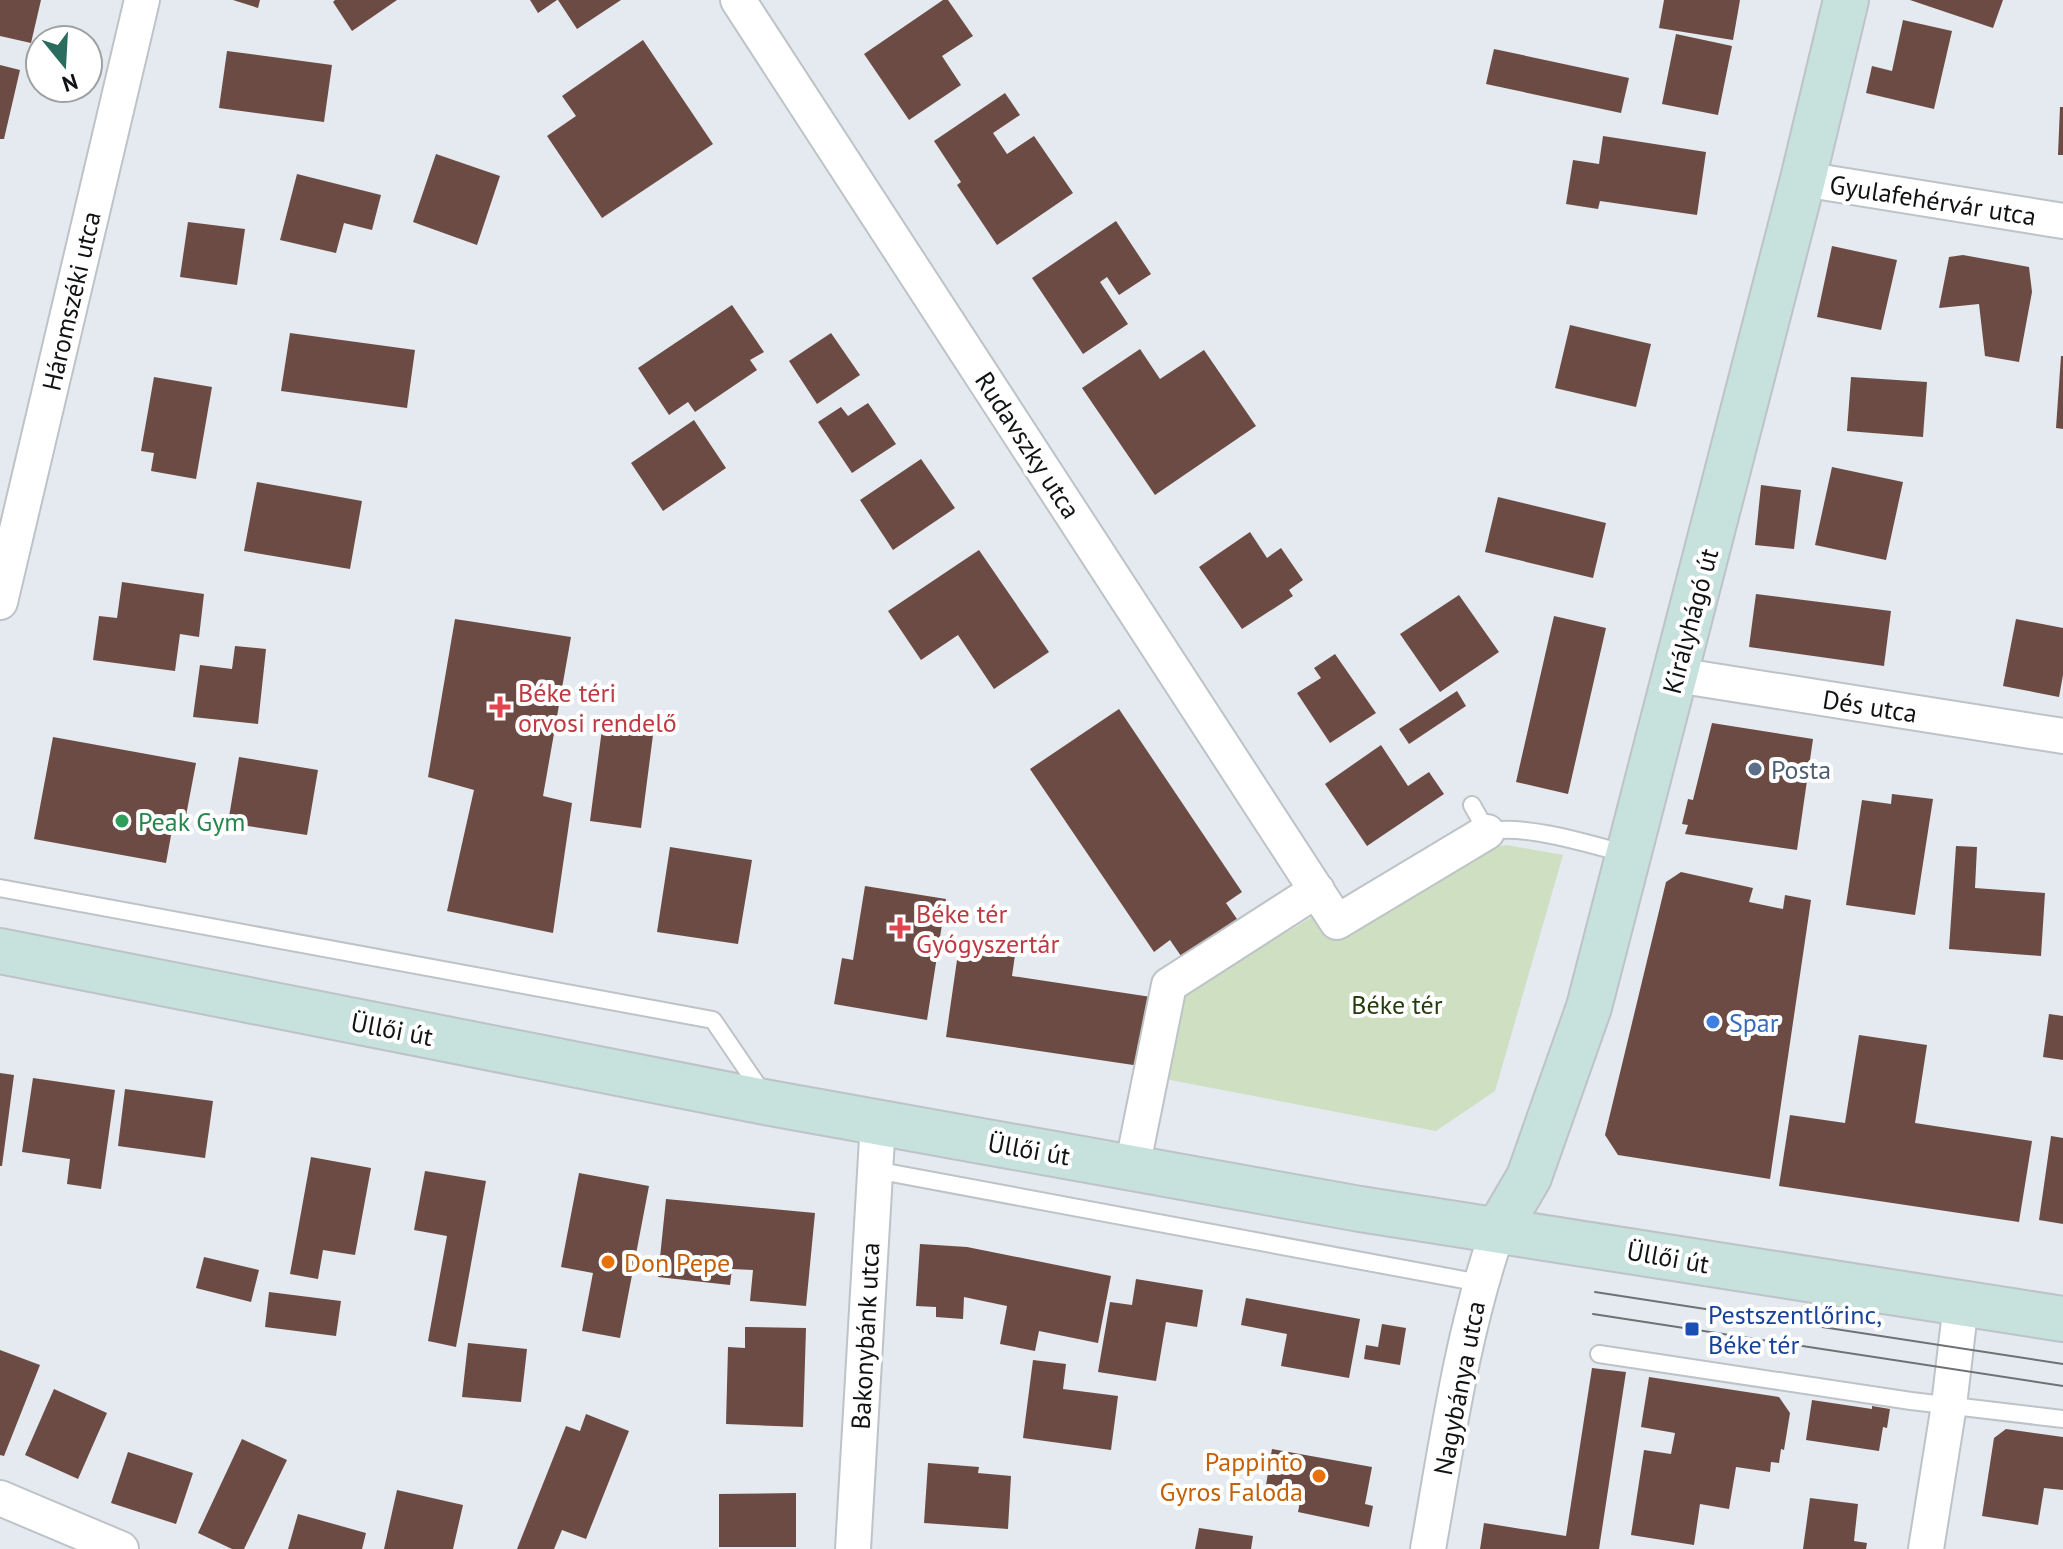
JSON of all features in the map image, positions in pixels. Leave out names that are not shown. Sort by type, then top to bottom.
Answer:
[{"type":"main road","name":"Királyhágó út","points":[[1498,1230],[1529,1177],[1589,1007],[1803,179],[1846,0]]},
{"type":"main road","name":"Üllői út","points":[[0,951],[770,1103],[1360,1209],[2063,1319]]},
{"type":"street","name":"Háromszéki utca","points":[[0,602],[142,0]]},
{"type":"street","name":"Rudavszky utca","points":[[738,0],[1337,922],[1479,818]]},
{"type":"street","name":"Gyulafehérvár utca","points":[[1803,179],[2063,221]]},
{"type":"street","name":"Dés utca","points":[[1676,675],[2063,736]]},
{"type":"street","points":[[1132,1168],[1169,985],[1317,890]]},
{"type":"street","name":"Bakonybánk utca","points":[[853,1549],[878,1122]]},
{"type":"street","name":"Nagybánya utca","points":[[1428,1549],[1468,1327],[1498,1230]]},
{"type":"street","points":[[1926,1549],[1949,1405],[1961,1304]]},
{"type":"street","points":[[0,1498],[121,1549]]},
{"type":"lane","points":[[1479,818],[1502,828],[1579,841],[1627,854]]},
{"type":"lane","points":[[0,888],[713,1020],[770,1103]]},
{"type":"lane","points":[[875,1170],[1480,1283]]},
{"type":"lane","points":[[1599,1354],[1911,1401],[2063,1419]]},
{"type":"green space","name":"Béke tér","points":[[1507,845],[1563,855],[1495,1091],[1436,1131],[1165,1079],[1180,996],[1351,894],[1480,849]]},
{"type":"building","points":[[0,0],[41,0],[35,24],[24,24],[24,41],[0,36]]},
{"type":"building","points":[[233,0],[260,0],[258,8]]},
{"type":"building","points":[[397,0],[352,31],[333,2]]},
{"type":"building","points":[[530,0],[557,0],[538,13]]},
{"type":"building","points":[[558,0],[621,0],[577,29]]},
{"type":"building","points":[[943,0],[948,0],[973,36],[942,56],[961,85],[909,120],[864,54]]},
{"type":"building","points":[[1664,0],[1740,0],[1733,40],[1659,28]]},
{"type":"building","points":[[1910,0],[2003,0],[1993,28]]},
{"type":"building","points":[[1903,20],[1952,31],[1934,109],[1866,93],[1872,66],[1892,71]]},
{"type":"building","points":[[1676,34],[1732,46],[1718,115],[1662,104]]},
{"type":"building","points":[[643,40],[713,144],[602,218],[547,136],[576,116],[562,96]]},
{"type":"building","points":[[1494,49],[1629,78],[1621,113],[1486,84]]},
{"type":"building","points":[[227,51],[332,65],[324,122],[219,108]]},
{"type":"building","points":[[0,65],[20,70],[4,139],[0,139]]},
{"type":"building","points":[[1005,93],[1020,115],[993,133],[1007,154],[1034,136],[1073,193],[997,245],[957,185],[961,182],[934,141]]},
{"type":"building","points":[[2060,107],[2063,107],[2063,155],[2058,155]]},
{"type":"building","points":[[1603,136],[1706,152],[1697,215],[1600,201],[1598,209],[1566,204],[1573,160],[1599,164]]},
{"type":"building","points":[[436,154],[500,176],[477,245],[413,222]]},
{"type":"building","points":[[297,174],[381,195],[372,230],[344,223],[336,253],[280,240]]},
{"type":"building","points":[[1116,221],[1151,274],[1119,295],[1107,277],[1100,282],[1128,324],[1083,354],[1032,278]]},
{"type":"building","points":[[188,222],[245,229],[237,285],[180,277]]},
{"type":"building","points":[[1832,246],[1897,260],[1881,330],[1817,317]]},
{"type":"building","points":[[1963,255],[2029,267],[2032,292],[2019,362],[1985,356],[1979,304],[1939,308],[1949,257]]},
{"type":"building","points":[[732,305],[764,352],[750,360],[757,370],[695,412],[688,402],[669,415],[638,368]]},
{"type":"building","points":[[1570,325],[1651,344],[1636,407],[1555,388]]},
{"type":"building","points":[[290,333],[415,350],[407,408],[281,391]]},
{"type":"building","points":[[831,333],[860,375],[817,404],[789,361]]},
{"type":"building","points":[[1140,349],[1160,379],[1204,350],[1256,426],[1155,495],[1082,388]]},
{"type":"building","points":[[2063,356],[2063,429],[2056,428]]},
{"type":"building","points":[[154,377],[212,387],[196,479],[151,471],[154,453],[141,451]]},
{"type":"building","points":[[1851,377],[1927,382],[1923,437],[1847,431]]},
{"type":"building","points":[[868,403],[896,444],[852,473],[818,422],[841,407],[848,416]]},
{"type":"building","points":[[694,420],[726,468],[663,511],[631,463]]},
{"type":"building","points":[[921,459],[955,508],[893,550],[860,500]]},
{"type":"building","points":[[1832,467],[1903,482],[1886,560],[1815,545]]},
{"type":"building","points":[[257,482],[362,501],[350,569],[244,551]]},
{"type":"building","points":[[1761,485],[1801,490],[1794,549],[1755,545]]},
{"type":"building","points":[[1498,497],[1606,523],[1593,578],[1485,552]]},
{"type":"building","points":[[1250,532],[1267,558],[1281,548],[1303,580],[1289,590],[1293,596],[1242,629],[1199,567]]},
{"type":"building","points":[[979,550],[1049,652],[994,689],[958,635],[921,660],[888,611]]},
{"type":"building","points":[[122,582],[204,594],[199,637],[180,634],[175,671],[93,660],[99,616],[117,618]]},
{"type":"building","points":[[1756,594],[1891,611],[1884,666],[1749,647]]},
{"type":"building","points":[[1459,595],[1499,652],[1440,692],[1400,634]]},
{"type":"building","points":[[1554,616],[1606,628],[1568,794],[1516,782]]},
{"type":"building","name":"Béke téri orvosi rendelő","points":[[455,619],[571,637],[543,796],[572,803],[553,933],[447,911],[474,790],[428,777]]},
{"type":"building","points":[[2016,619],[2063,628],[2063,675],[2059,697],[2003,686]]},
{"type":"building","points":[[235,646],[266,649],[258,724],[193,717],[200,665],[232,669]]},
{"type":"building","points":[[1335,654],[1376,713],[1330,743],[1297,693],[1321,678],[1314,668]]},
{"type":"building","points":[[1457,691],[1466,706],[1409,744],[1399,729]]},
{"type":"building","points":[[1119,709],[1242,892],[1226,903],[1237,919],[1181,956],[1170,940],[1154,952],[1030,769]]},
{"type":"building","name":"Posta","points":[[1712,723],[1813,739],[1797,850],[1685,834],[1688,825],[1682,824],[1688,799],[1693,800]]},
{"type":"building","points":[[602,729],[653,735],[641,828],[590,821]]},
{"type":"building","points":[[53,737],[196,763],[185,821],[174,819],[166,863],[34,839]]},
{"type":"building","points":[[1381,745],[1408,786],[1429,772],[1444,794],[1367,846],[1325,784]]},
{"type":"building","points":[[239,757],[318,770],[307,835],[228,823]]},
{"type":"building","points":[[1892,794],[1933,799],[1915,915],[1846,905],[1862,800],[1891,804]]},
{"type":"building","points":[[1956,846],[1977,847],[1975,888],[2045,893],[2041,956],[1949,949]]},
{"type":"building","points":[[670,847],[752,860],[738,944],[657,932]]},
{"type":"building","name":"Spar","points":[[1681,872],[1753,888],[1749,902],[1783,909],[1785,895],[1811,900],[1770,1179],[1618,1155],[1605,1135],[1666,882]]},
{"type":"building","name":"Béke tér Gyógyszertár","points":[[865,886],[946,899],[927,1020],[834,1004],[842,958],[853,960]]},
{"type":"building","points":[[959,946],[1015,955],[1012,976],[1151,997],[1140,1066],[946,1037]]},
{"type":"building","points":[[2049,1014],[2063,1016],[2063,1060],[2043,1057]]},
{"type":"building","points":[[1859,1035],[1927,1045],[1915,1123],[2032,1141],[2019,1222],[1779,1186],[1790,1115],[1845,1123]]},
{"type":"building","points":[[0,1073],[14,1075],[2,1166],[0,1166]]},
{"type":"building","points":[[33,1078],[115,1090],[101,1189],[67,1184],[70,1159],[22,1152]]},
{"type":"building","points":[[125,1089],[213,1101],[205,1158],[118,1146]]},
{"type":"building","points":[[2051,1136],[2063,1138],[2063,1224],[2039,1220]]},
{"type":"building","points":[[311,1157],[371,1168],[355,1255],[323,1250],[318,1279],[290,1274]]},
{"type":"building","points":[[425,1171],[486,1181],[456,1347],[428,1341],[447,1236],[414,1230]]},
{"type":"building","points":[[579,1173],[649,1186],[620,1338],[582,1331],[593,1273],[561,1267]]},
{"type":"building","points":[[666,1199],[815,1213],[806,1306],[750,1301],[753,1270],[732,1269],[730,1285],[658,1277]]},
{"type":"building","points":[[920,1244],[967,1247],[1111,1276],[1098,1343],[1039,1331],[1035,1351],[1000,1344],[1007,1306],[964,1297],[963,1319],[936,1317],[936,1307],[916,1306]]},
{"type":"building","points":[[204,1257],[259,1270],[251,1302],[196,1288]]},
{"type":"building","points":[[1136,1279],[1203,1290],[1197,1327],[1166,1322],[1156,1381],[1098,1372],[1110,1302],[1132,1305]]},
{"type":"building","points":[[269,1292],[341,1301],[336,1336],[265,1327]]},
{"type":"building","points":[[1246,1298],[1360,1319],[1349,1378],[1281,1366],[1287,1334],[1241,1325]]},
{"type":"building","points":[[1382,1324],[1406,1328],[1400,1365],[1364,1359],[1366,1345],[1378,1347]]},
{"type":"building","points":[[745,1327],[806,1328],[803,1427],[726,1424],[728,1347],[745,1348]]},
{"type":"building","points":[[468,1343],[527,1349],[521,1402],[462,1397]]},
{"type":"building","points":[[0,1350],[40,1365],[4,1456],[0,1455]]},
{"type":"building","points":[[1033,1360],[1066,1364],[1063,1389],[1118,1396],[1111,1450],[1023,1438]]},
{"type":"building","points":[[1592,1368],[1626,1372],[1599,1549],[1480,1549],[1484,1523],[1566,1536]]},
{"type":"building","points":[[1649,1377],[1779,1397],[1790,1413],[1779,1463],[1771,1462],[1770,1472],[1736,1467],[1729,1509],[1700,1504],[1694,1545],[1631,1535],[1644,1450],[1671,1454],[1675,1433],[1641,1427]]},
{"type":"building","points":[[54,1389],[107,1413],[78,1479],[25,1455]]},
{"type":"building","points":[[1812,1400],[1890,1409],[1879,1451],[1806,1440]]},
{"type":"building","points":[[586,1414],[629,1431],[586,1539],[562,1530],[554,1549],[517,1549],[566,1426],[580,1431]]},
{"type":"building","points":[[2006,1429],[2063,1437],[2063,1490],[2044,1488],[2038,1525],[1982,1516],[1994,1438]]},
{"type":"building","points":[[242,1439],[287,1460],[244,1549],[232,1549],[198,1533]]},
{"type":"building","name":"Pappinto Gyros Faloda","points":[[1272,1449],[1372,1467],[1365,1504],[1373,1506],[1369,1527],[1298,1512],[1302,1491],[1266,1485]]},
{"type":"building","points":[[128,1452],[193,1473],[176,1524],[111,1503]]},
{"type":"building","points":[[928,1463],[979,1467],[978,1473],[1011,1476],[1008,1529],[924,1523]]},
{"type":"building","points":[[397,1490],[463,1505],[453,1549],[384,1549]]},
{"type":"building","points":[[796,1493],[796,1547],[719,1547],[719,1494]]},
{"type":"building","points":[[1810,1498],[1858,1504],[1854,1541],[1867,1543],[1866,1549],[1803,1549]]},
{"type":"building","points":[[298,1514],[366,1533],[362,1549],[288,1549]]},
{"type":"building","points":[[1199,1528],[1253,1536],[1251,1549],[1195,1549]]},
{"type":"tram line","points":[[1595,1292],[2063,1364]]},
{"type":"tram line","points":[[1593,1314],[2063,1386]]},
{"type":"place","name":"Béke téri orvosi rendelő","points":[[500,707]]},
{"type":"place","name":"Posta","points":[[1755,769]]},
{"type":"place","name":"Peak Gym","points":[[122,821]]},
{"type":"place","name":"Béke tér Gyógyszertár","points":[[900,928]]},
{"type":"place","name":"Spar","points":[[1713,1022]]},
{"type":"place","name":"Don Pepe","points":[[608,1262]]},
{"type":"place","name":"Pestszentlőrinc, Béke tér","points":[[1692,1329]]},
{"type":"place","name":"Pappinto Gyros Faloda","points":[[1319,1476]]}]
